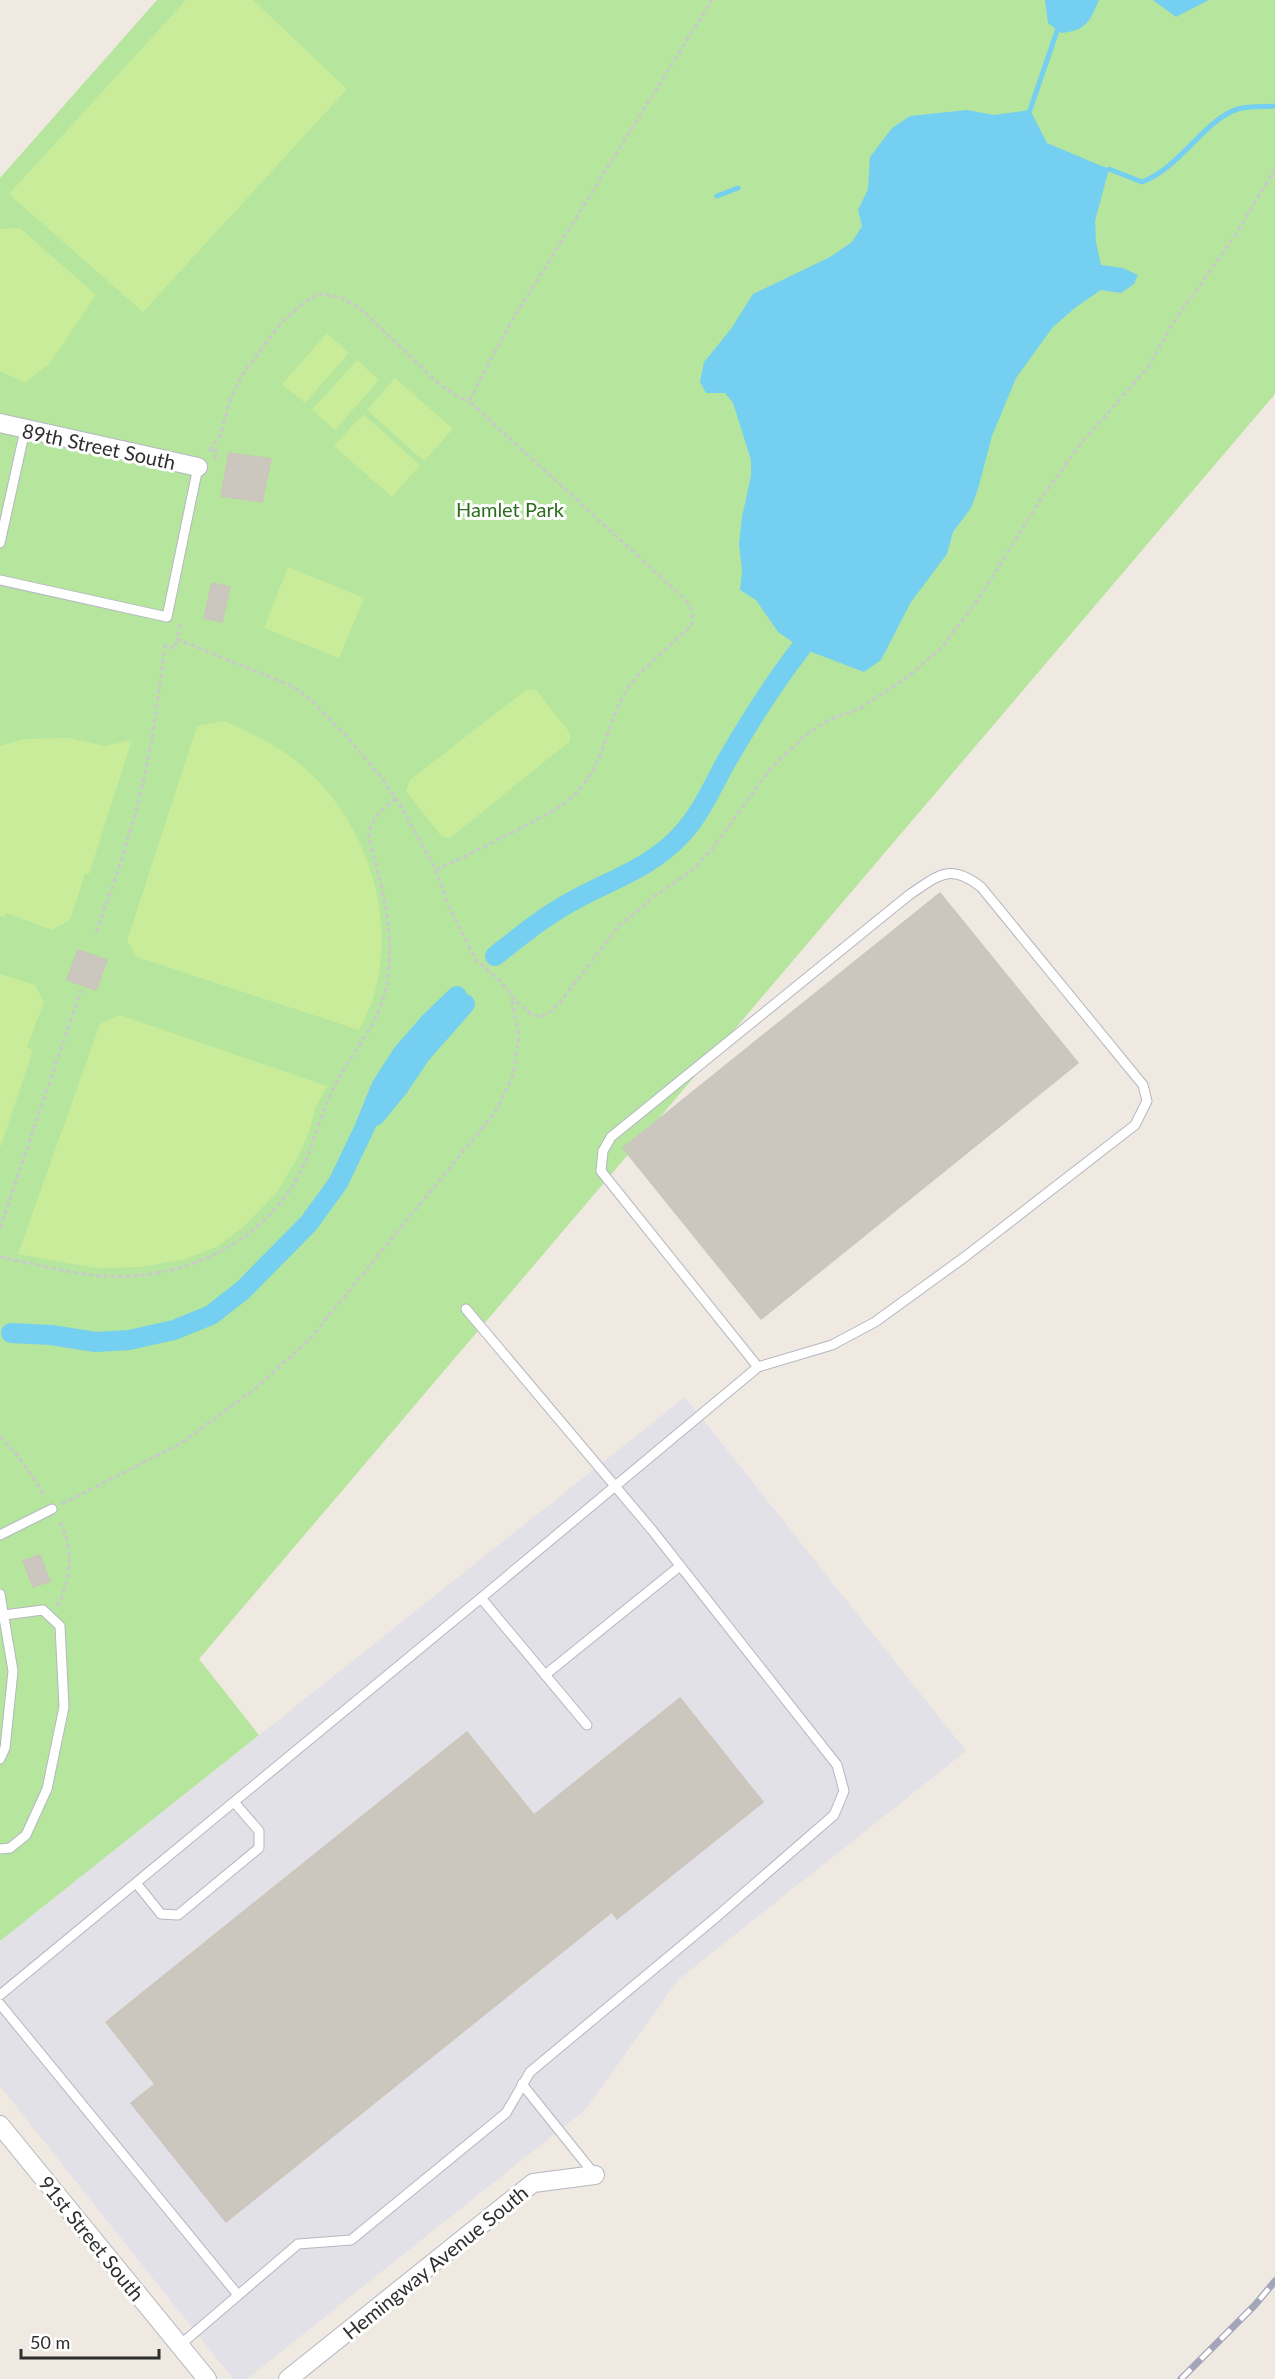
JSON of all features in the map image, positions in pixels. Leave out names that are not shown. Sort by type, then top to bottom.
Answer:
[{"type":"street","name":"89th Street South","points":[[0,423],[25,430],[206,464]]},
{"type":"street","name":"91st Street South","points":[[0,2125],[207,2379]]},
{"type":"street","name":"Hemingway Avenue South","points":[[288,2379],[533,2183],[595,2175]]},
{"type":"lane","points":[[0,543],[25,430]]},
{"type":"lane","points":[[0,580],[167,617],[206,464]]},
{"type":"lane","points":[[0,1995],[616,1487],[758,1367],[832,1345],[875,1322],[966,1256],[1135,1125],[1147,1101],[1143,1085],[981,887],[966,876],[941,874],[909,895],[611,1137],[603,1151],[601,1171],[758,1367]]},
{"type":"lane","points":[[180,2345],[298,2244],[351,2240],[506,2113],[530,2072],[834,1815],[844,1791],[837,1765],[616,1487],[466,1309]]},
{"type":"lane","points":[[0,1535],[52,1509]]},
{"type":"lane","points":[[544,1675],[680,1566]]},
{"type":"lane","points":[[0,1594],[13,1671],[5,1748],[0,1759]]},
{"type":"lane","points":[[481,1598],[587,1725]]},
{"type":"lane","points":[[0,1849],[10,1848],[26,1835],[47,1789],[64,1707],[60,1626],[43,1610],[4,1615]]},
{"type":"lane","points":[[136,1883],[161,1914],[178,1915],[259,1848],[259,1832],[234,1802]]},
{"type":"lane","points":[[0,2004],[238,2295]]},
{"type":"lane","points":[[522,2084],[595,2175]]},
{"type":"path","points":[[469,401],[511,322],[712,0]]},
{"type":"path","points":[[177,639],[294,687],[312,701],[349,739],[396,798],[436,870],[449,907],[476,960],[531,1014],[540,1017],[550,1012],[617,928],[655,896],[690,872],[712,849],[770,769],[806,735],[830,718],[859,709],[909,676],[942,647],[979,598],[1042,497],[1079,446],[1148,367],[1170,326],[1236,234],[1275,168]]},
{"type":"path","points":[[206,464],[217,451],[210,450],[221,434],[230,400],[242,375],[280,324],[304,302],[320,294],[340,297],[361,309],[440,385],[469,401],[686,600],[692,611],[692,624],[637,678],[624,696],[598,763],[588,780],[572,797],[550,812],[436,870]]},
{"type":"path","points":[[96,932],[124,854],[144,780],[153,736],[165,646],[175,648],[182,617]]},
{"type":"path","points":[[0,1257],[102,1276],[170,1270],[197,1263],[224,1251],[260,1224],[281,1200],[295,1182],[306,1161],[334,1086],[373,1023],[381,1000],[389,969],[389,932],[384,895],[368,830],[373,820],[396,798]]},
{"type":"path","points":[[0,1228],[81,990]]},
{"type":"path","points":[[52,1509],[180,1444],[251,1392],[309,1340],[496,1111],[513,1075],[519,1037],[511,994]]},
{"type":"shaded area","points":[[685,1397],[966,1751],[678,1980],[586,2109],[247,2379],[233,2379],[0,2086],[0,1941]]},
{"type":"green space","name":"Hamlet Park","points":[[157,0],[1275,0],[1275,394],[199,1659],[259,1735],[0,1941],[0,178]]},
{"type":"green space","points":[[186,0],[253,0],[347,89],[143,312],[9,194]]},
{"type":"green space","points":[[20,228],[96,295],[50,363],[25,383],[0,371],[0,229]]},
{"type":"green space","points":[[327,333],[349,353],[305,403],[282,384]]},
{"type":"green space","points":[[357,360],[379,380],[335,430],[312,410]]},
{"type":"green space","points":[[395,378],[453,429],[424,461],[367,410]]},
{"type":"green space","points":[[363,414],[420,465],[392,497],[334,446]]},
{"type":"green space","points":[[288,567],[364,598],[339,658],[264,628]]},
{"type":"green space","points":[[527,689],[536,690],[570,733],[570,741],[450,838],[442,837],[406,791],[410,780]]},
{"type":"green space","points":[[224,721],[272,744],[313,776],[335,801],[354,831],[368,863],[377,896],[382,931],[380,965],[373,999],[359,1030],[137,957],[127,941],[197,726]]},
{"type":"green space","points":[[69,738],[105,746],[132,740],[89,874],[85,874],[70,920],[52,930],[6,913],[4,917],[0,916],[0,746],[25,739]]},
{"type":"green space","points":[[0,974],[35,985],[44,1002],[27,1047],[33,1050],[0,1148]]},
{"type":"green space","points":[[120,1015],[327,1086],[316,1106],[309,1132],[298,1157],[277,1192],[244,1226],[219,1246],[185,1259],[141,1267],[96,1268],[18,1254],[100,1024]]},
{"type":"water","points":[[1045,0],[1099,0],[1086,24],[1076,30],[1061,33],[1048,23]]},
{"type":"water","points":[[1153,0],[1209,0],[1176,17]]},
{"type":"water","points":[[967,110],[994,115],[1030,110],[1047,143],[1109,169],[1095,221],[1096,242],[1101,265],[1123,268],[1138,275],[1134,284],[1121,293],[1101,290],[1076,307],[1053,327],[1016,378],[992,436],[971,508],[953,532],[947,554],[911,602],[881,660],[864,672],[801,648],[778,632],[756,600],[740,590],[742,570],[739,544],[751,476],[751,460],[733,403],[725,393],[706,393],[700,382],[704,362],[731,329],[753,294],[830,257],[852,242],[862,226],[858,210],[868,189],[870,157],[892,128],[910,116]]},
{"type":"building","points":[[229,453],[271,459],[262,502],[221,496]]},
{"type":"building","points":[[212,583],[230,587],[222,622],[204,618]]},
{"type":"building","points":[[940,893],[1078,1063],[761,1319],[623,1148]]},
{"type":"building","points":[[78,950],[107,960],[96,990],[67,980]]},
{"type":"building","points":[[40,1555],[50,1581],[33,1587],[23,1561]]},
{"type":"building","points":[[680,1698],[763,1802],[617,1919],[612,1912],[226,2222],[131,2103],[155,2084],[106,2022],[467,1732],[534,1815]]},
{"type":"waterway","points":[[1030,110],[1057,31]]},
{"type":"waterway","points":[[1109,169],[1142,182],[1169,166],[1226,114],[1242,108],[1275,106]]},
{"type":"waterway","points":[[717,196],[738,188]]},
{"type":"waterway","points":[[495,956],[549,915],[583,895],[642,866],[669,847],[681,835],[700,809],[743,732],[801,648]]},
{"type":"waterway","points":[[11,1333],[51,1335],[96,1342],[129,1340],[174,1330],[211,1315],[243,1290],[309,1223],[338,1183],[381,1087],[402,1054],[457,996]]},
{"type":"waterway","points":[[375,1116],[421,1054],[465,1004]]},
{"type":"railway","points":[[1181,2379],[1255,2305],[1275,2281]]}]
